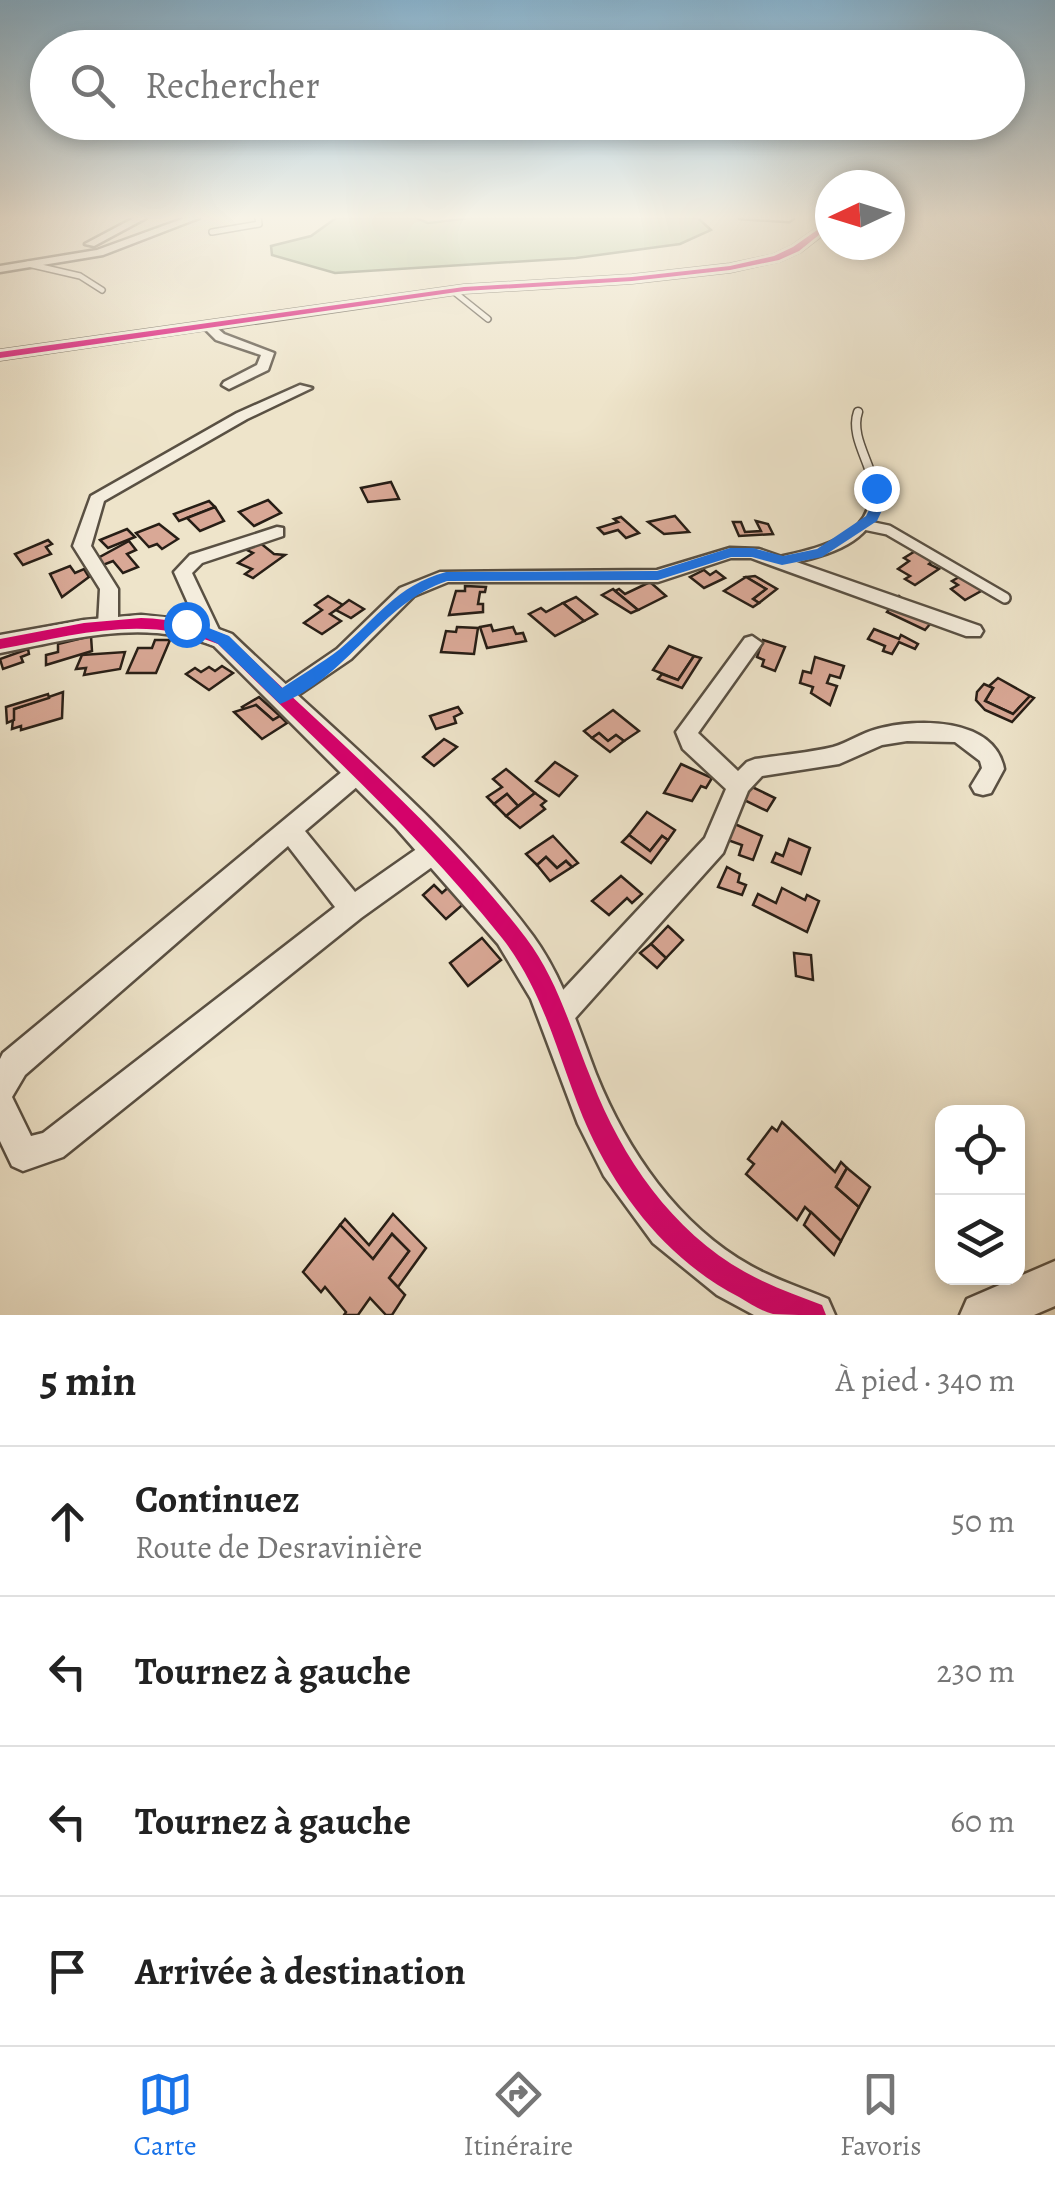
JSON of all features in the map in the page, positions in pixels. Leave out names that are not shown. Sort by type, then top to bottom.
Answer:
[{"type":"street","points":[[0,355],[453,291],[627,279]]},
{"type":"street","points":[[210,328],[220,337],[268,353],[263,367],[228,385]]},
{"type":"street","points":[[108,625],[110,589],[82,546],[97,498],[242,416],[305,388]]},
{"type":"street","points":[[211,634],[183,572],[196,558],[277,532]]},
{"type":"street","points":[[280,697],[344,654],[408,592],[446,576],[658,576],[730,553],[753,553],[973,631]]},
{"type":"street","points":[[0,644],[108,625],[186,624],[224,640],[437,849],[513,936],[559,1015],[602,1137],[641,1202],[708,1266],[776,1304],[812,1315]]},
{"type":"street","points":[[740,786],[690,743],[687,732],[752,644]]},
{"type":"street","points":[[559,1015],[714,845],[740,786],[755,768],[839,755],[879,738],[938,732],[959,734],[991,757],[993,769],[983,786]]},
{"type":"street","points":[[0,1088],[14,1064],[357,773]]},
{"type":"street","points":[[290,830],[352,908]]},
{"type":"street","points":[[0,1106],[23,1155],[52,1146],[352,908],[437,849]]},
{"type":"street","points":[[984,1315],[1055,1283]]},
{"type":"lane","points":[[85,279],[102,290]]},
{"type":"lane","points":[[453,291],[488,319]]},
{"type":"lane","points":[[782,561],[822,553],[864,524],[877,506],[867,458],[855,427],[858,412]]},
{"type":"lane","points":[[864,524],[888,530],[1005,598]]},
{"type":"building","points":[[391,482],[399,499],[368,502],[361,488]]},
{"type":"building","points":[[268,500],[281,513],[254,526],[239,512]]},
{"type":"building","points":[[209,501],[215,507],[179,521],[174,514]]},
{"type":"building","points":[[215,507],[224,521],[200,531],[187,518]]},
{"type":"building","points":[[675,516],[689,532],[664,534],[648,522]]},
{"type":"building","points":[[621,517],[639,533],[626,538],[618,530],[604,534],[598,528],[618,522],[614,519]]},
{"type":"building","points":[[756,521],[768,524],[773,534],[739,536],[733,522],[741,522],[745,532],[761,531]]},
{"type":"building","points":[[159,524],[178,539],[162,549],[157,544],[149,547],[136,533]]},
{"type":"building","points":[[127,529],[135,537],[108,548],[100,540]]},
{"type":"building","points":[[48,540],[52,544],[46,547],[51,554],[23,565],[15,554]]},
{"type":"building","points":[[129,541],[136,550],[127,554],[138,567],[123,573],[113,561],[103,565],[98,558]]},
{"type":"building","points":[[259,542],[274,554],[285,555],[253,578],[245,574],[252,569],[238,563],[253,553],[247,550]]},
{"type":"building","points":[[917,550],[935,559],[929,564],[939,569],[915,585],[905,579],[910,576],[898,569],[909,561],[904,558]]},
{"type":"building","points":[[70,566],[75,573],[84,569],[89,577],[62,597],[50,574]]},
{"type":"building","points":[[704,570],[710,575],[716,571],[725,578],[704,588],[690,577]]},
{"type":"building","points":[[755,576],[777,589],[759,603],[753,599],[766,589],[746,577]]},
{"type":"building","points":[[961,576],[983,590],[965,600],[951,589],[958,585],[952,581]]},
{"type":"building","points":[[746,577],[766,589],[753,599],[759,603],[753,607],[724,591]]},
{"type":"building","points":[[650,582],[666,596],[638,610],[615,591],[619,589],[625,594]]},
{"type":"building","points":[[465,586],[486,587],[485,592],[480,592],[478,604],[483,604],[483,612],[449,615],[456,591],[465,591]]},
{"type":"building","points":[[613,589],[638,610],[631,613],[602,595]]},
{"type":"building","points":[[328,596],[343,605],[330,614],[341,621],[322,634],[304,623],[322,610],[315,605]]},
{"type":"building","points":[[899,596],[931,623],[925,630],[887,612]]},
{"type":"building","points":[[576,597],[597,614],[584,621],[563,603]]},
{"type":"building","points":[[349,600],[364,609],[351,618],[336,610]]},
{"type":"building","points":[[563,603],[584,621],[555,636],[529,614],[541,608],[546,612]]},
{"type":"building","points":[[491,625],[493,631],[513,627],[516,634],[523,633],[526,641],[487,648],[480,627]]},
{"type":"building","points":[[457,627],[478,628],[474,654],[441,652],[446,631],[456,632]]},
{"type":"building","points":[[874,629],[899,639],[901,635],[918,644],[915,649],[899,642],[892,654],[883,651],[885,646],[868,639]]},
{"type":"building","points":[[91,636],[92,651],[46,665],[46,655],[58,652],[58,644]]},
{"type":"building","points":[[155,640],[170,640],[156,673],[127,673],[138,648],[152,648]]},
{"type":"building","points":[[763,640],[785,647],[775,671],[762,666],[764,660],[757,657]]},
{"type":"building","points":[[669,646],[694,656],[678,680],[653,670]]},
{"type":"building","points":[[28,649],[29,654],[21,657],[23,662],[3,669],[0,659]]},
{"type":"building","points":[[125,652],[120,669],[84,675],[86,668],[76,669],[82,655]]},
{"type":"building","points":[[694,656],[701,658],[682,688],[658,679],[662,674],[678,680]]},
{"type":"building","points":[[815,657],[844,666],[840,678],[830,675],[827,683],[837,686],[830,705],[811,693],[813,687],[800,683],[803,671],[811,673]]},
{"type":"building","points":[[222,666],[233,673],[209,690],[186,674],[195,668],[201,672],[209,667],[215,671]]},
{"type":"building","points":[[998,678],[1030,696],[1013,714],[985,701],[993,688],[989,686]]},
{"type":"building","points":[[984,684],[993,688],[985,701],[1013,714],[1030,696],[1034,698],[1012,722],[985,710],[976,700]]},
{"type":"building","points":[[63,692],[62,718],[12,729],[14,709]]},
{"type":"building","points":[[48,694],[49,698],[14,709],[14,720],[7,723],[6,707]]},
{"type":"building","points":[[259,697],[280,716],[273,720],[256,705],[246,711],[242,707]]},
{"type":"building","points":[[256,705],[273,720],[280,716],[287,723],[262,739],[234,712]]},
{"type":"building","points":[[458,707],[462,713],[454,717],[456,723],[436,729],[430,716]]},
{"type":"building","points":[[613,710],[639,731],[624,741],[616,735],[608,741],[599,733],[592,738],[584,731]]},
{"type":"building","points":[[599,733],[608,741],[616,735],[624,741],[610,752],[592,738]]},
{"type":"building","points":[[444,739],[457,747],[434,766],[423,757]]},
{"type":"building","points":[[555,762],[577,776],[559,796],[536,781]]},
{"type":"building","points":[[681,764],[712,778],[706,788],[701,786],[692,801],[664,793]]},
{"type":"building","points":[[506,769],[535,793],[518,806],[507,794],[494,804],[487,797],[502,787],[493,779]]},
{"type":"building","points":[[750,786],[775,798],[767,811],[742,799]]},
{"type":"building","points":[[535,793],[546,801],[541,805],[545,809],[520,828],[506,816]]},
{"type":"building","points":[[507,794],[518,806],[506,816],[494,804]]},
{"type":"building","points":[[647,812],[675,830],[668,840],[662,836],[650,851],[629,835]]},
{"type":"building","points":[[728,821],[762,836],[753,860],[739,855],[742,845],[722,838]]},
{"type":"building","points":[[629,835],[650,851],[662,836],[668,840],[651,863],[622,842]]},
{"type":"building","points":[[553,836],[578,863],[572,867],[566,861],[557,868],[546,857],[537,865],[526,854]]},
{"type":"building","points":[[789,839],[810,848],[801,874],[772,862],[776,853],[783,856]]},
{"type":"building","points":[[546,857],[557,868],[566,861],[572,867],[550,881],[537,865]]},
{"type":"building","points":[[727,867],[740,874],[738,882],[746,885],[742,895],[718,887]]},
{"type":"building","points":[[621,876],[642,894],[632,903],[627,898],[609,915],[592,901]]},
{"type":"building","points":[[434,885],[442,893],[451,885],[467,901],[446,919],[423,895]]},
{"type":"building","points":[[782,888],[805,900],[807,895],[819,901],[807,932],[753,905],[758,894],[776,903]]},
{"type":"building","points":[[668,926],[683,940],[666,958],[651,944]]},
{"type":"building","points":[[482,938],[501,960],[468,986],[450,963]]},
{"type":"building","points":[[651,944],[666,958],[657,968],[640,953]]},
{"type":"building","points":[[794,953],[811,955],[813,980],[796,976]]},
{"type":"building","points":[[782,1122],[835,1172],[841,1162],[847,1168],[836,1187],[859,1207],[841,1241],[805,1207],[797,1220],[746,1174],[754,1164],[748,1159],[772,1127],[777,1131]]},
{"type":"building","points":[[847,1168],[870,1187],[859,1207],[836,1187]]},
{"type":"building","points":[[811,1212],[841,1241],[834,1255],[804,1225]]},
{"type":"building","points":[[393,1214],[426,1248],[398,1287],[389,1278],[409,1251],[392,1234],[373,1259],[340,1225],[345,1219],[369,1245]]},
{"type":"building","points":[[340,1225],[373,1259],[392,1234],[409,1251],[389,1278],[405,1295],[392,1315],[386,1315],[370,1298],[358,1315],[344,1315],[346,1312],[325,1287],[321,1292],[303,1272]]},
{"type":"cycle path","points":[[0,355],[464,289],[626,279]]},
{"type":"cycle path","points":[[0,644],[84,628],[141,623],[169,624],[223,640],[407,819],[523,950],[560,1024],[598,1124],[618,1162],[668,1228],[732,1280],[770,1300],[812,1315]]},
{"type":"route","points":[[186,624],[224,640],[280,697],[344,654],[408,592],[446,576],[658,576],[730,553],[753,553],[782,561],[822,553],[872,518],[877,506],[876,488]]}]
